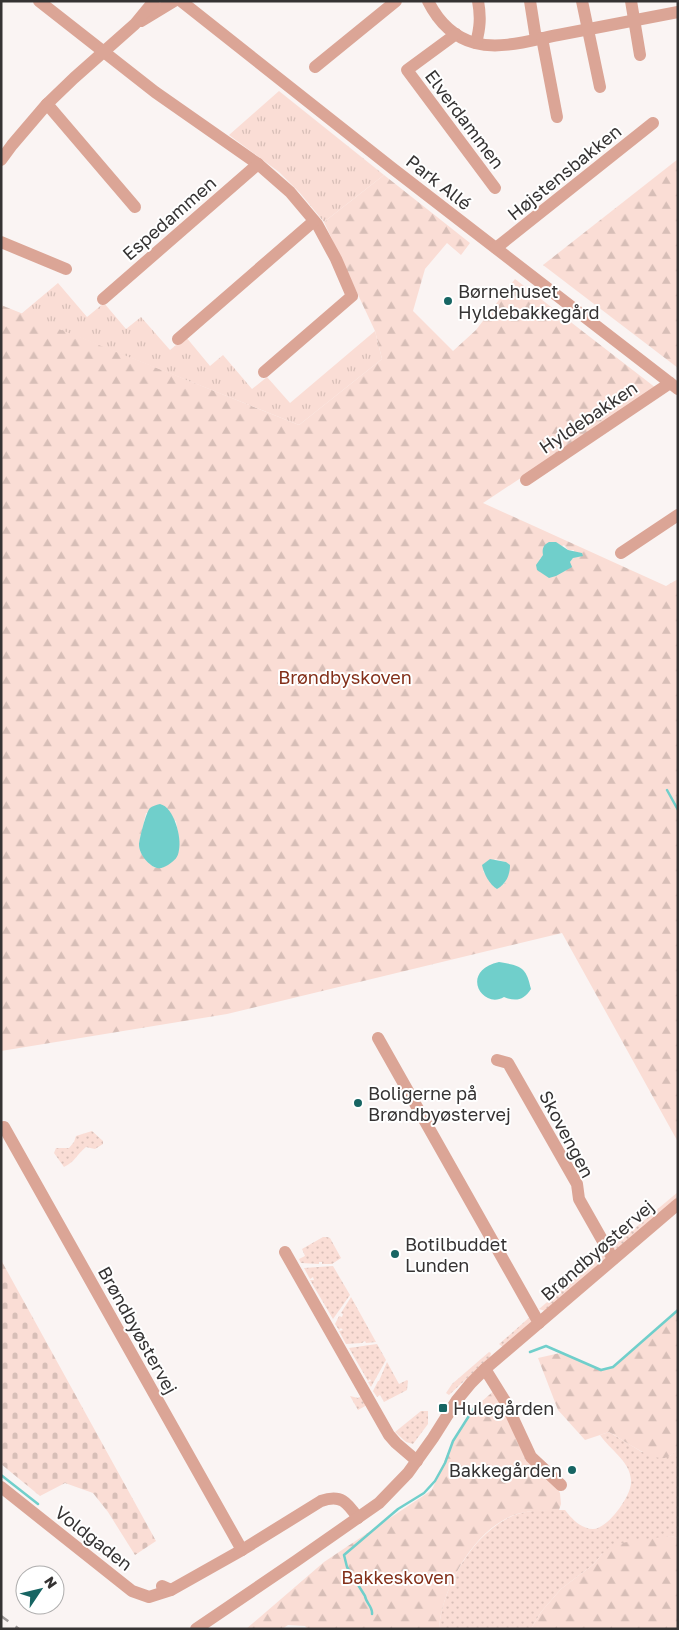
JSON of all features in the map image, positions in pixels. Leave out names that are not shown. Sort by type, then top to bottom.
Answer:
[{"type":"street","points":[[39,1],[156,92],[258,164],[290,192],[314,221],[336,259],[352,296],[264,372]]},
{"type":"street","points":[[1,160],[47,104],[135,24],[154,1]]},
{"type":"street","points":[[135,24],[174,1]]},
{"type":"street","name":"Park Allé","points":[[181,1],[674,386]]},
{"type":"street","points":[[315,67],[396,1]]},
{"type":"street","points":[[428,1],[439,20],[456,34],[476,43],[490,45],[539,38],[678,12]]},
{"type":"street","points":[[476,43],[481,26],[478,1]]},
{"type":"street","points":[[530,1],[557,117]]},
{"type":"street","points":[[582,1],[600,87]]},
{"type":"street","points":[[631,1],[640,55]]},
{"type":"street","name":"Elverdammen","points":[[456,34],[407,70],[495,188]]},
{"type":"street","points":[[47,104],[135,207]]},
{"type":"street","name":"Højstensbakken","points":[[496,248],[653,123]]},
{"type":"street","points":[[1,136],[12,145]]},
{"type":"street","name":"Espedammen","points":[[103,299],[258,164]]},
{"type":"street","points":[[178,339],[314,221]]},
{"type":"street","points":[[1,242],[66,269]]},
{"type":"street","name":"Hyldebakken","points":[[526,480],[674,386]]},
{"type":"street","points":[[621,553],[678,515]]},
{"type":"street","name":"Brøndbyøstervej","points":[[378,1038],[539,1323]]},
{"type":"street","name":"Skovengen","points":[[497,1060],[508,1063],[577,1184],[579,1198],[613,1259]]},
{"type":"street","name":"Brøndbyøstervej","points":[[4,1127],[242,1550]]},
{"type":"street","name":"Brøndbyøstervej","points":[[196,1629],[296,1562],[379,1502],[408,1473],[457,1400],[484,1369],[678,1204]]},
{"type":"street","points":[[285,1252],[390,1435],[396,1444],[417,1461]]},
{"type":"street","points":[[484,1369],[505,1402],[531,1456],[561,1485]]},
{"type":"street","name":"Voldgaden","points":[[1,1487],[132,1591],[149,1597],[242,1550]]},
{"type":"street","points":[[242,1550],[314,1504],[328,1498],[344,1501],[358,1518]]},
{"type":"green space","points":[[279,91],[384,175],[324,222],[300,193],[279,172],[229,135]]},
{"type":"green space","points":[[678,159],[678,368],[543,265]]},
{"type":"green space","name":"Brøndbyskoven","points":[[384,175],[470,243],[461,255],[447,243],[425,269],[413,311],[453,351],[476,330],[515,279],[656,388],[483,503],[666,586],[678,579],[678,1142],[562,933],[227,1014],[1,1051],[1,305],[299,425],[382,359],[375,331],[324,222]],"holes":[[[564,545],[568,550],[574,550],[573,558],[570,562],[539,559]],[[146,813],[176,821],[179,851],[156,868],[141,853],[140,840]],[[495,859],[506,862],[506,880],[504,884],[494,887],[483,871]]]},
{"type":"green space","points":[[58,283],[87,317],[104,303],[126,329],[141,317],[170,350],[186,337],[210,366],[223,355],[252,389],[267,377],[290,403],[375,331],[382,359],[299,425],[21,314]]},
{"type":"green space","points":[[92,1131],[103,1141],[103,1144],[95,1149],[86,1147],[64,1167],[54,1153],[56,1148],[69,1148],[76,1136]]},
{"type":"green space","points":[[678,1192],[678,1199],[617,1250],[611,1248]]},
{"type":"green space","points":[[323,1237],[330,1238],[341,1258],[332,1264],[322,1264],[322,1262],[319,1262],[319,1264],[301,1263],[299,1259],[305,1256],[302,1249]]},
{"type":"green space","points":[[605,1253],[605,1260],[545,1311],[539,1309]]},
{"type":"green space","points":[[1,1260],[156,1541],[135,1555],[108,1512],[93,1493],[65,1483],[40,1496],[1,1464]]},
{"type":"green space","points":[[333,1266],[350,1295],[333,1319],[310,1280],[314,1280],[313,1277],[310,1279],[304,1268]]},
{"type":"green space","points":[[351,1297],[376,1342],[366,1343],[365,1341],[362,1343],[346,1344],[339,1331],[343,1330],[341,1328],[339,1330],[335,1324],[339,1316],[342,1317],[343,1314],[341,1313]]},
{"type":"green space","points":[[678,1310],[678,1449],[668,1457],[660,1458],[641,1451],[609,1432],[585,1440],[558,1410],[538,1358],[560,1353],[601,1370],[613,1367]]},
{"type":"green space","points":[[531,1316],[531,1323],[503,1347],[499,1344]]},
{"type":"green space","points":[[377,1344],[386,1360],[371,1387],[368,1382],[371,1381],[370,1379],[368,1381],[349,1348]]},
{"type":"green space","points":[[489,1352],[491,1353],[490,1357],[449,1395],[446,1393],[452,1384]]},
{"type":"green space","points":[[387,1362],[399,1384],[408,1381],[407,1390],[384,1402],[380,1395],[377,1397],[373,1391]]},
{"type":"green space","name":"Bakkeskoven","points":[[496,1389],[560,1493],[561,1504],[559,1510],[517,1514],[502,1521],[475,1545],[463,1561],[454,1578],[441,1613],[439,1629],[308,1629],[305,1626],[288,1625],[282,1629],[246,1629],[324,1562],[432,1490],[453,1441],[469,1415],[474,1408]]},
{"type":"green space","points":[[350,1396],[358,1398],[362,1396],[367,1405],[358,1410]]},
{"type":"green space","points":[[421,1411],[428,1411],[428,1424],[413,1444],[406,1442],[395,1432]]},
{"type":"green space","points":[[609,1432],[642,1452],[670,1456],[678,1449],[678,1538],[671,1536],[602,1554],[594,1564],[561,1589],[541,1612],[531,1629],[439,1629],[446,1597],[461,1565],[482,1538],[508,1518],[521,1513],[565,1510],[580,1525],[593,1529],[606,1523],[612,1517],[624,1502],[631,1486],[631,1480],[630,1473],[623,1461],[600,1435]]},
{"type":"green space","points":[[671,1536],[678,1538],[678,1629],[531,1629],[541,1612],[561,1589],[594,1564],[612,1545]]},
{"type":"water","points":[[549,542],[556,542],[568,550],[582,553],[583,556],[573,558],[570,562],[572,567],[549,578],[537,570],[536,565],[543,555],[544,546]]},
{"type":"water","points":[[160,804],[165,806],[173,817],[180,845],[175,859],[168,865],[158,868],[151,865],[145,859],[139,845],[148,811],[150,808]]},
{"type":"water","points":[[490,859],[506,862],[510,865],[507,879],[497,889],[487,879],[482,865]]},
{"type":"water","points":[[499,962],[517,966],[524,971],[531,989],[526,996],[516,1000],[504,997],[496,1000],[482,994],[478,988],[477,980],[480,973],[487,967]]},
{"type":"waterway","points":[[667,790],[678,810]]},
{"type":"waterway","points":[[530,1352],[546,1346],[601,1370],[613,1367],[678,1310]]},
{"type":"waterway","points":[[372,1614],[365,1596],[347,1567],[344,1555],[398,1509],[424,1493],[435,1481],[445,1463],[453,1441],[474,1408]]},
{"type":"waterway","points":[[1,1475],[38,1504]]},
{"type":"railway","points":[[1,1616],[19,1629]]},
{"type":"place","name":"Børnehuset Hyldebakkegård","points":[[448,301]]},
{"type":"place","name":"Boligerne på Brøndbyøstervej","points":[[358,1103]]},
{"type":"place","name":"Botilbuddet Lunden","points":[[395,1254]]},
{"type":"place","name":"Hulegården","points":[[443,1408]]},
{"type":"place","name":"Bakkegården","points":[[572,1470]]}]
